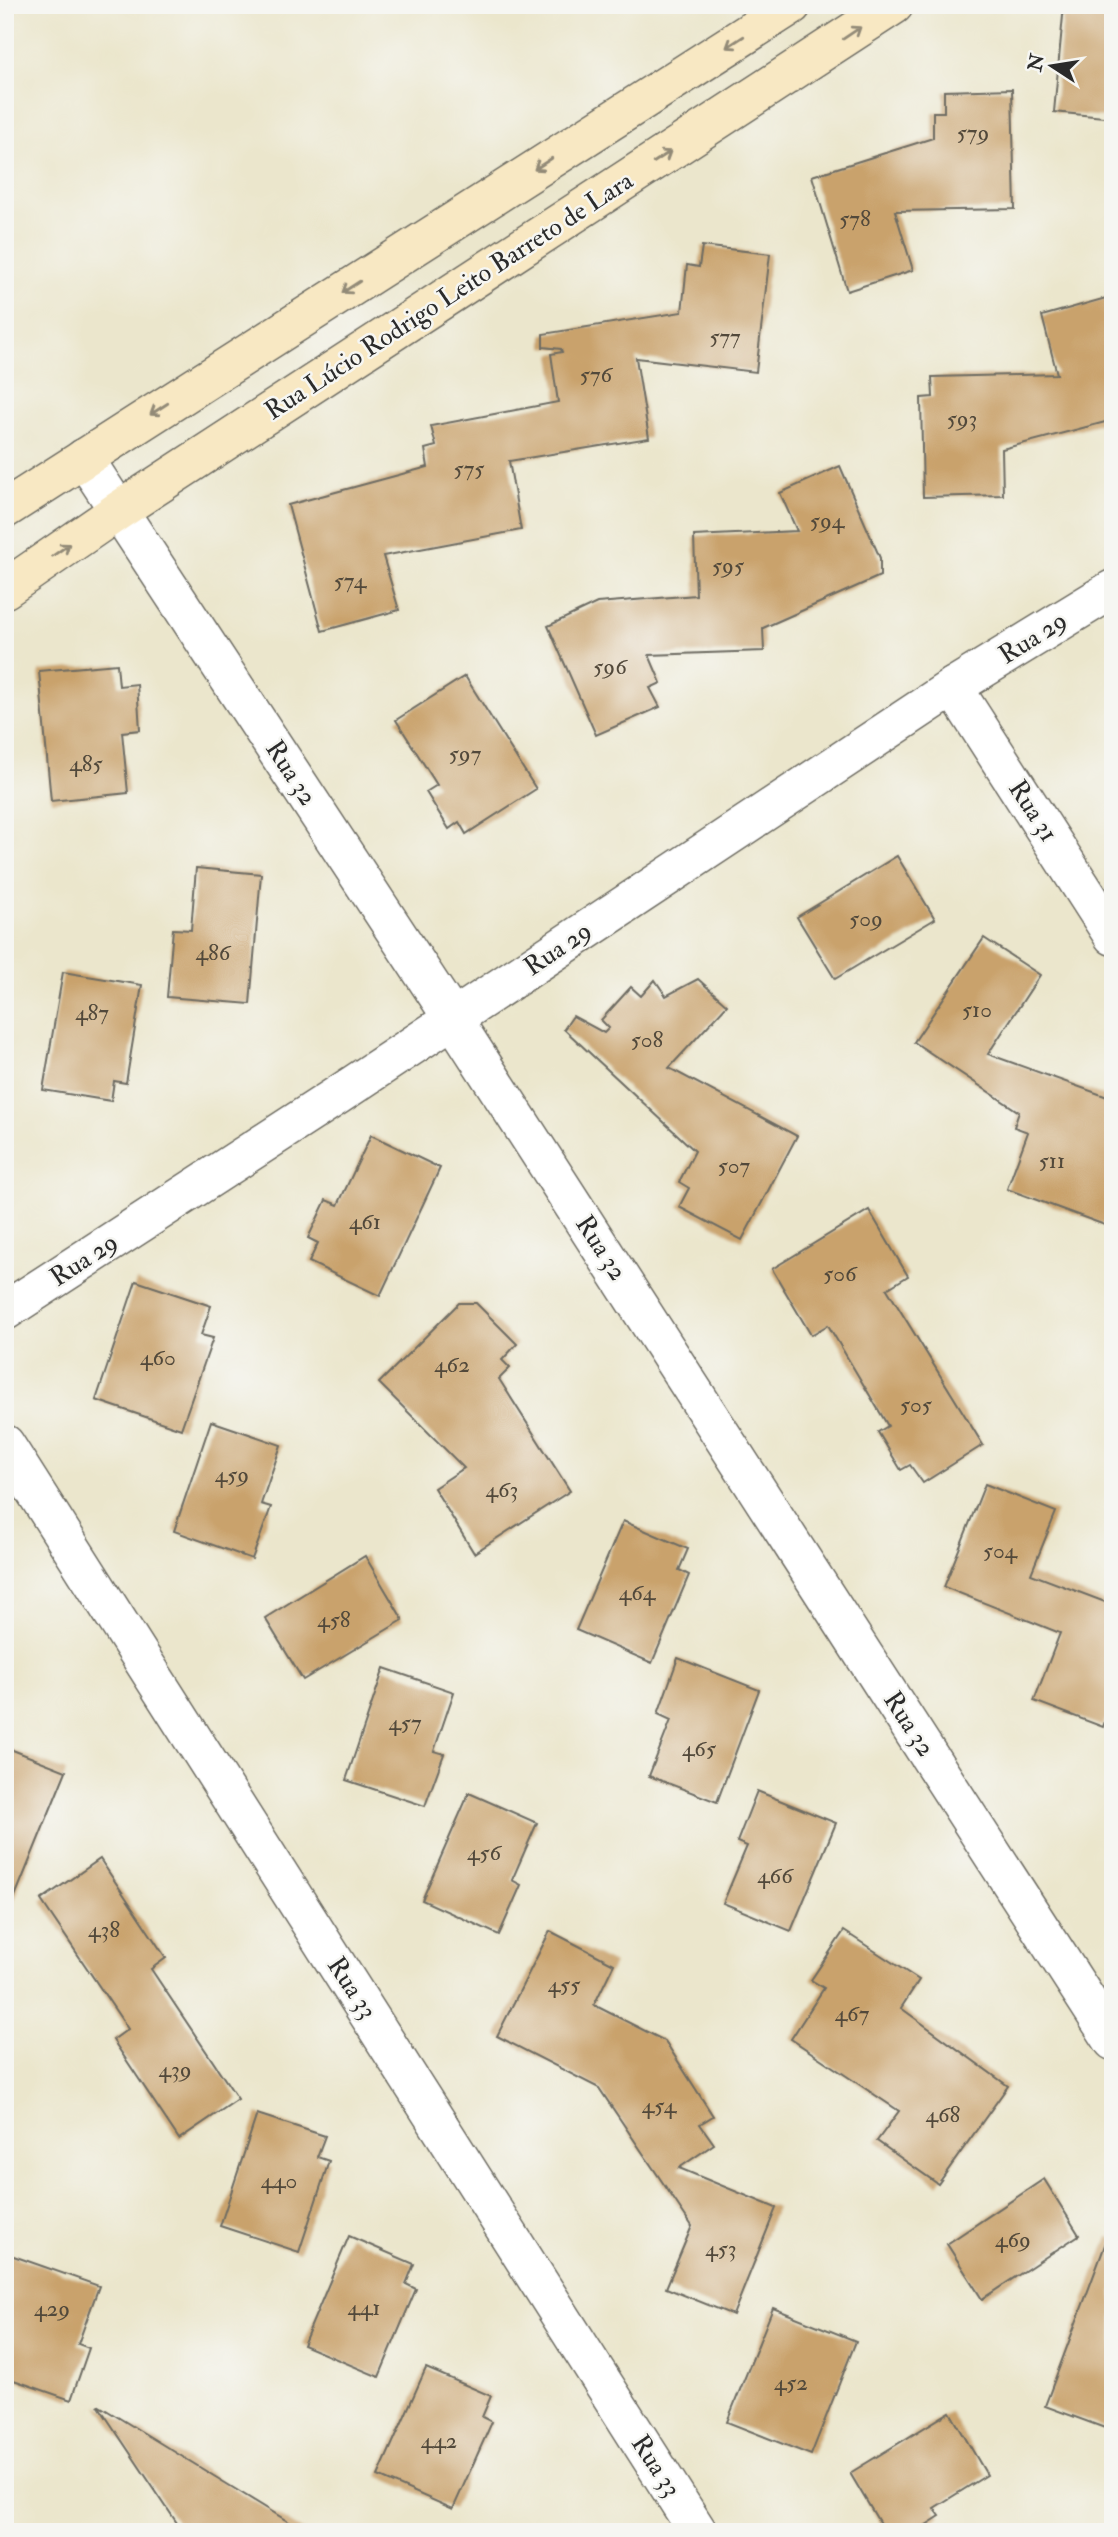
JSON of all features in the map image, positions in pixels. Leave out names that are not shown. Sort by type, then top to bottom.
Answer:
[{"type":"street","points":[[5,509],[792,5]]},
{"type":"street","name":"Rua Lúcio Rodrigo Leito Barreto de Lara","points":[[5,589],[118,511],[894,5]]},
{"type":"street","name":"Rua 32","points":[[83,458],[453,1019],[1113,2041]]},
{"type":"street","name":"Rua 29","points":[[5,1311],[453,1019],[953,687],[1113,589]]},
{"type":"street","name":"Rua 31","points":[[953,687],[1113,936]]},
{"type":"street","name":"Rua 33","points":[[5,1444],[698,2532]]},
{"type":"building","points":[[1064,5],[1113,5],[1113,118],[1054,112]]},
{"type":"building","points":[[1012,89],[1015,209],[895,211],[913,270],[847,291],[812,176],[933,138],[933,112],[944,112],[944,91]]},
{"type":"building","points":[[702,246],[770,254],[756,372],[636,358],[649,438],[509,461],[521,530],[383,556],[399,610],[322,631],[288,505],[428,467],[425,449],[436,446],[431,426],[558,402],[551,354],[562,352],[561,349],[543,347],[543,334],[682,312],[687,265],[699,267]]},
{"type":"building","points":[[1113,296],[1113,420],[1002,449],[1003,495],[923,497],[921,398],[933,397],[932,377],[1057,374],[1042,316]]},
{"type":"building","points":[[840,466],[880,558],[880,576],[763,628],[764,651],[649,655],[661,683],[650,688],[660,707],[596,735],[548,626],[597,603],[696,595],[694,536],[797,531],[780,493]]},
{"type":"building","points":[[117,664],[119,686],[137,684],[140,730],[122,732],[128,793],[51,801],[39,671]]},
{"type":"building","points":[[465,676],[536,789],[466,834],[459,822],[449,829],[426,792],[437,785],[396,720]]},
{"type":"building","points":[[897,856],[935,919],[835,979],[797,917]]},
{"type":"building","points":[[196,868],[261,874],[250,1004],[167,997],[173,929],[191,930]]},
{"type":"building","points":[[984,938],[1040,975],[988,1054],[1113,1099],[1113,1228],[1007,1189],[1028,1132],[1014,1127],[1019,1112],[914,1042]]},
{"type":"building","points":[[63,972],[142,985],[126,1083],[114,1081],[111,1101],[43,1090]]},
{"type":"building","points":[[698,979],[727,1005],[669,1068],[797,1136],[742,1240],[679,1207],[689,1188],[679,1182],[695,1151],[564,1029],[573,1016],[604,1033],[609,1028],[601,1020],[631,987],[641,996],[655,980],[666,996]]},
{"type":"building","points":[[371,1135],[440,1168],[380,1296],[309,1262],[318,1243],[308,1238],[326,1200],[338,1205]]},
{"type":"building","points":[[869,1210],[908,1276],[887,1289],[983,1445],[923,1483],[910,1465],[901,1470],[878,1432],[888,1426],[828,1325],[811,1335],[772,1269]]},
{"type":"building","points":[[136,1281],[211,1306],[201,1335],[213,1338],[181,1429],[96,1400]]},
{"type":"building","points":[[459,1303],[476,1303],[517,1344],[502,1360],[510,1368],[499,1379],[570,1491],[474,1553],[434,1488],[464,1468],[379,1383]]},
{"type":"building","points":[[211,1421],[281,1445],[261,1504],[271,1507],[252,1559],[174,1531]]},
{"type":"building","points":[[985,1484],[1056,1512],[1031,1574],[1113,1605],[1113,1699],[1103,1727],[1034,1701],[1060,1633],[944,1587]]},
{"type":"building","points":[[623,1521],[688,1549],[679,1570],[689,1575],[652,1663],[576,1630]]},
{"type":"building","points":[[365,1556],[403,1620],[303,1680],[265,1618]]},
{"type":"building","points":[[678,1658],[759,1690],[717,1802],[649,1776],[671,1720],[658,1714]]},
{"type":"building","points":[[384,1668],[454,1692],[434,1751],[444,1754],[425,1806],[346,1780]]},
{"type":"building","points":[[5,1747],[66,1771],[7,1916],[5,1916]]},
{"type":"building","points":[[757,1791],[836,1823],[791,1931],[723,1903],[747,1846],[737,1842]]},
{"type":"building","points":[[469,1793],[537,1823],[512,1880],[521,1885],[499,1935],[422,1900]]},
{"type":"building","points":[[100,1859],[166,1958],[151,1969],[238,2099],[179,2139],[113,2040],[128,2029],[41,1900]]},
{"type":"building","points":[[550,1931],[614,1964],[594,2005],[665,2041],[713,2116],[700,2124],[714,2144],[679,2168],[776,2208],[733,2315],[666,2288],[692,2226],[599,2088],[497,2036]]},
{"type":"building","points":[[844,1931],[919,1980],[901,2008],[1008,2086],[938,2184],[877,2141],[899,2111],[791,2039],[824,1988],[811,1980]]},
{"type":"building","points":[[257,2114],[325,2136],[317,2157],[329,2161],[299,2252],[220,2226]]},
{"type":"building","points":[[1044,2179],[1079,2235],[982,2299],[947,2244]]},
{"type":"building","points":[[349,2236],[414,2264],[406,2284],[416,2289],[379,2377],[303,2345]]},
{"type":"building","points":[[1108,2237],[1113,2238],[1113,2431],[1045,2406]]},
{"type":"building","points":[[5,2253],[99,2286],[78,2344],[89,2348],[71,2400],[5,2377]]},
{"type":"building","points":[[773,2308],[856,2341],[811,2455],[727,2422]]},
{"type":"building","points":[[426,2368],[491,2396],[482,2417],[492,2422],[453,2509],[378,2476]]},
{"type":"building","points":[[98,2405],[240,2492],[305,2532],[183,2532]]},
{"type":"building","points":[[950,2412],[987,2475],[934,2508],[940,2516],[915,2532],[885,2532],[850,2473]]}]
